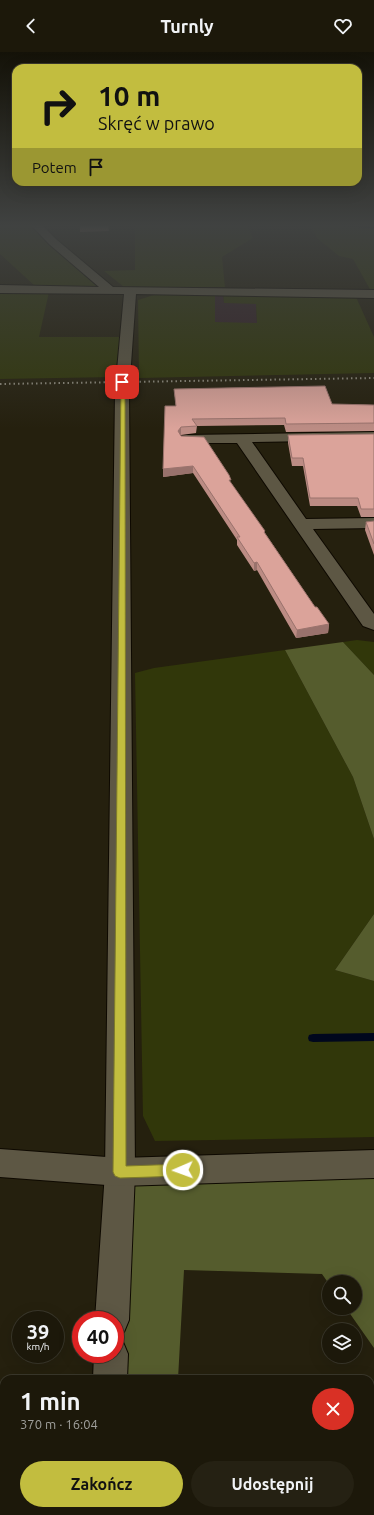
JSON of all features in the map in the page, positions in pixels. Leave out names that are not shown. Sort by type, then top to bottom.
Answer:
[{"type":"street","points":[[112,1311],[120,1172],[122,392],[120,293]]},
{"type":"street","points":[[328,293],[374,294]]},
{"type":"street","points":[[186,438],[374,436]]},
{"type":"street","points":[[241,438],[370,622],[374,624]]},
{"type":"street","points":[[301,524],[374,523]]},
{"type":"street","points":[[0,1163],[120,1172],[374,1164]]},
{"type":"street","points":[[110,1375],[111,1363]]},
{"type":"shaded area","points":[[215,293],[223,293],[224,303],[256,303],[257,323],[215,323]]},
{"type":"green space","points":[[0,293],[49,293],[39,337],[120,337],[115,377],[0,379]]},
{"type":"green space","points":[[159,293],[215,293],[215,322],[257,323],[256,304],[224,303],[223,293],[356,297],[374,337],[374,373],[139,378],[138,300]]},
{"type":"green space","points":[[357,640],[374,642],[374,675],[343,642]]},
{"type":"green space","points":[[343,642],[374,675],[374,839],[353,777],[285,650]]},
{"type":"green space","points":[[285,650],[353,777],[374,839],[374,914],[335,970],[374,981],[374,1137],[155,1141],[143,1116],[135,673],[154,668]]},
{"type":"green space","points":[[374,914],[374,981],[335,970]]},
{"type":"green space","points":[[374,1178],[374,1348],[362,1331],[362,1323],[356,1323],[351,1315],[362,1315],[362,1275],[184,1270],[178,1375],[120,1375],[121,1363],[124,1363],[124,1314],[132,1183]]},
{"type":"building","points":[[325,386],[332,404],[374,405],[374,423],[286,424],[285,418],[192,419],[197,426],[181,427],[178,431],[181,436],[204,437],[229,475],[231,480],[229,480],[265,531],[264,532],[315,607],[317,607],[329,624],[297,630],[257,562],[254,563],[237,537],[240,537],[193,466],[163,469],[165,406],[176,406],[174,389]]},
{"type":"building","points":[[374,434],[374,509],[361,509],[358,498],[310,498],[303,458],[292,458],[288,435]]},
{"type":"building","points":[[374,521],[374,544],[366,522]]},
{"type":"waterway","points":[[313,1038],[374,1037]]},
{"type":"railway","points":[[0,384],[374,378]]},
{"type":"route","points":[[122,382],[120,1172],[183,1170]]}]
